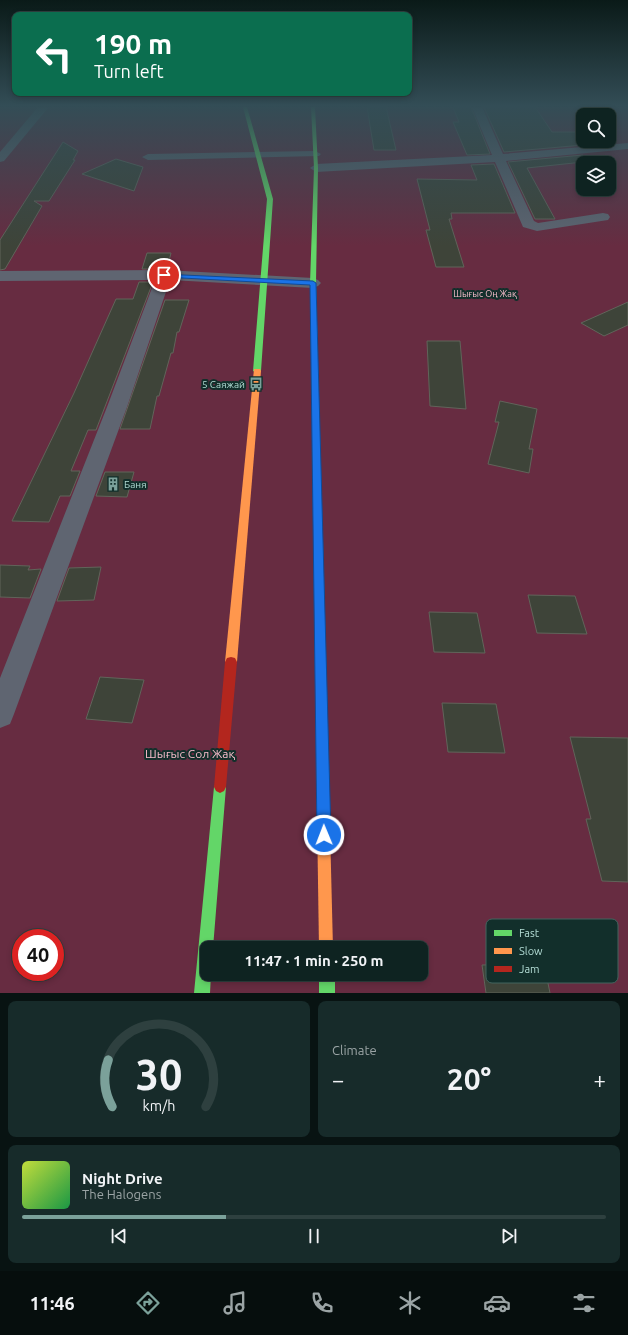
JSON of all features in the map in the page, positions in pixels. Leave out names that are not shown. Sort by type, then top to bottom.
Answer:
[{"type":"street","points":[[496,153],[528,224],[537,227],[603,217]]},
{"type":"street","points":[[316,168],[498,158],[548,153]]},
{"type":"street","points":[[148,157],[315,154],[316,168],[313,283],[326,941]]},
{"type":"street","points":[[202,993],[265,282],[270,198],[258,155]]},
{"type":"street","points":[[0,276],[164,275],[265,282],[313,283]]},
{"type":"street","points":[[0,714],[117,407],[164,275]]},
{"type":"street","points":[[327,981],[327,993]]},
{"type":"green space","points":[[0,153],[628,153],[628,993],[0,993]]},
{"type":"building","points":[[56,153],[77,153],[73,160],[75,160],[49,201],[34,201],[42,206],[5,269],[0,270],[0,240]]},
{"type":"building","points":[[466,153],[490,154],[467,155]]},
{"type":"building","points":[[583,155],[576,156],[576,163],[527,168],[555,219],[535,219],[508,162]]},
{"type":"building","points":[[116,159],[143,167],[134,191],[82,174]]},
{"type":"building","points":[[494,164],[515,213],[451,213],[452,219],[449,219],[464,267],[436,267],[426,230],[430,230],[417,179],[477,180],[471,165]]},
{"type":"building","points":[[147,253],[171,253],[167,269],[142,269]]},
{"type":"building","points":[[139,282],[153,282],[96,430],[88,430],[71,471],[80,471],[70,496],[60,496],[49,522],[12,521],[74,393],[116,299],[133,299]]},
{"type":"building","points":[[165,300],[189,300],[179,332],[177,332],[173,353],[171,353],[159,396],[157,396],[150,429],[120,429]]},
{"type":"building","points":[[628,302],[628,325],[604,336],[581,323]]},
{"type":"building","points":[[427,341],[460,341],[466,409],[430,406]]},
{"type":"building","points":[[500,401],[537,409],[529,449],[533,449],[529,473],[488,464],[499,422],[495,422]]},
{"type":"building","name":"Баня","points":[[105,472],[134,472],[127,497],[96,496]]},
{"type":"building","points":[[0,565],[30,566],[28,570],[41,569],[30,598],[0,597]]},
{"type":"building","points":[[101,567],[94,600],[57,601],[69,568]]},
{"type":"building","points":[[528,595],[575,596],[587,634],[537,633]]},
{"type":"building","points":[[429,612],[477,613],[485,653],[434,652]]},
{"type":"building","points":[[100,677],[144,680],[132,723],[86,719]]},
{"type":"building","points":[[442,703],[496,704],[505,753],[448,752]]},
{"type":"building","points":[[570,737],[628,738],[628,882],[602,881],[586,819],[591,819]]},
{"type":"building","points":[[482,965],[486,965],[486,983],[548,983],[550,993],[486,993]]},
{"type":"traffic: fast","points":[[257,371],[270,199],[258,153]]},
{"type":"traffic: fast","points":[[315,153],[313,283],[317,490]]},
{"type":"traffic: fast","points":[[202,993],[220,787]]},
{"type":"traffic: fast","points":[[327,981],[327,993]]},
{"type":"traffic: slow","points":[[231,662],[257,371]]},
{"type":"traffic: slow","points":[[322,748],[326,941]]},
{"type":"traffic: jam","points":[[317,490],[322,748]]},
{"type":"traffic: jam","points":[[220,787],[231,662]]},
{"type":"place","name":"5 Саяжай","points":[[256,384]]},
{"type":"place","name":"Баня","points":[[113,484]]},
{"type":"route","points":[[164,275],[265,282],[313,283],[324,835]]},
{"type":"park label","name":"Шығыс Оң Жақ","points":[[485,294]]},
{"type":"park label","name":"Шығыс Сол Жақ","points":[[190,754]]}]
